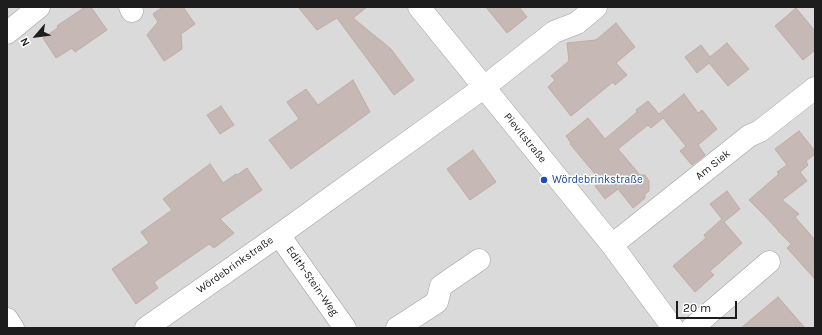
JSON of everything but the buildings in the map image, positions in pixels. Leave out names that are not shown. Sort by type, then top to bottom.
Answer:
[{"type":"street","points":[[7,33],[39,7]]},
{"type":"street","name":"Pievitstraße","points":[[418,7],[612,245],[673,328]]},
{"type":"street","name":"Wördebrinkstraße","points":[[146,328],[483,88],[554,32],[577,23],[596,7]]},
{"type":"street","name":"Am Siek","points":[[612,245],[749,136],[760,131],[815,88]]},
{"type":"street","name":"Edith-Stein-Weg","points":[[278,235],[345,328]]},
{"type":"street","points":[[397,328],[437,302],[441,286],[479,260]]},
{"type":"street","points":[[692,328],[770,262]]},
{"type":"street","points":[[7,319],[13,328]]},
{"type":"shaded area","points":[[7,7],[815,7],[815,328],[7,328]]},
{"type":"place","name":"Wördebrinkstraße","points":[[544,180]]}]
